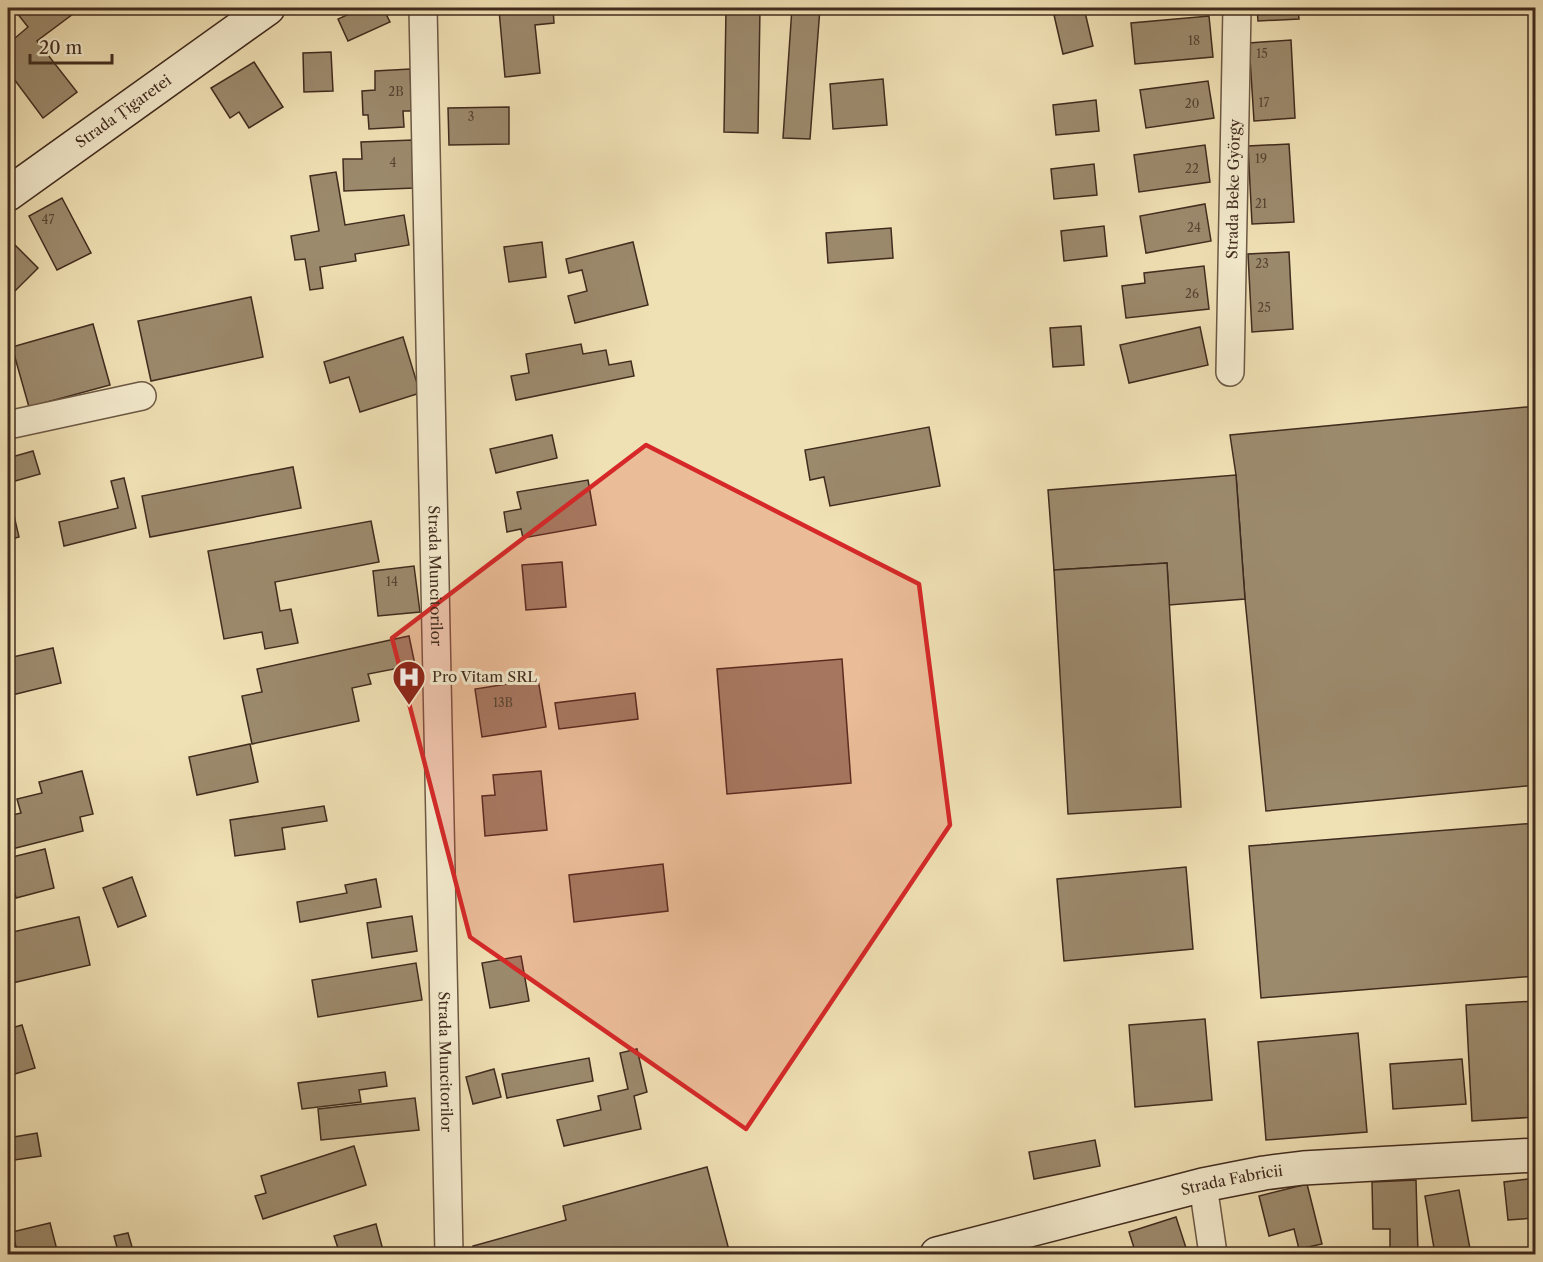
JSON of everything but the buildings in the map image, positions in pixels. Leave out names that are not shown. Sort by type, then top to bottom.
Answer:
[{"type":"main road","name":"Strada Țigaretei","points":[[8,194],[268,8]]},
{"type":"main road","name":"Strada Fabricii","points":[[937,1254],[1231,1179],[1303,1168],[1536,1155]]},
{"type":"street","name":"Strada Muncitorilor","points":[[423,8],[449,1254]]},
{"type":"street","name":"Strada Beke György","points":[[1230,372],[1237,8]]},
{"type":"street","points":[[8,425],[142,396]]},
{"type":"street","points":[[1203,1185],[1213,1254]]},
{"type":"highlighted area","points":[[646,445],[919,584],[950,825],[746,1129],[470,937],[392,638]]},
{"type":"place","name":"Pro Vitam SRL","points":[[409,706]]}]
